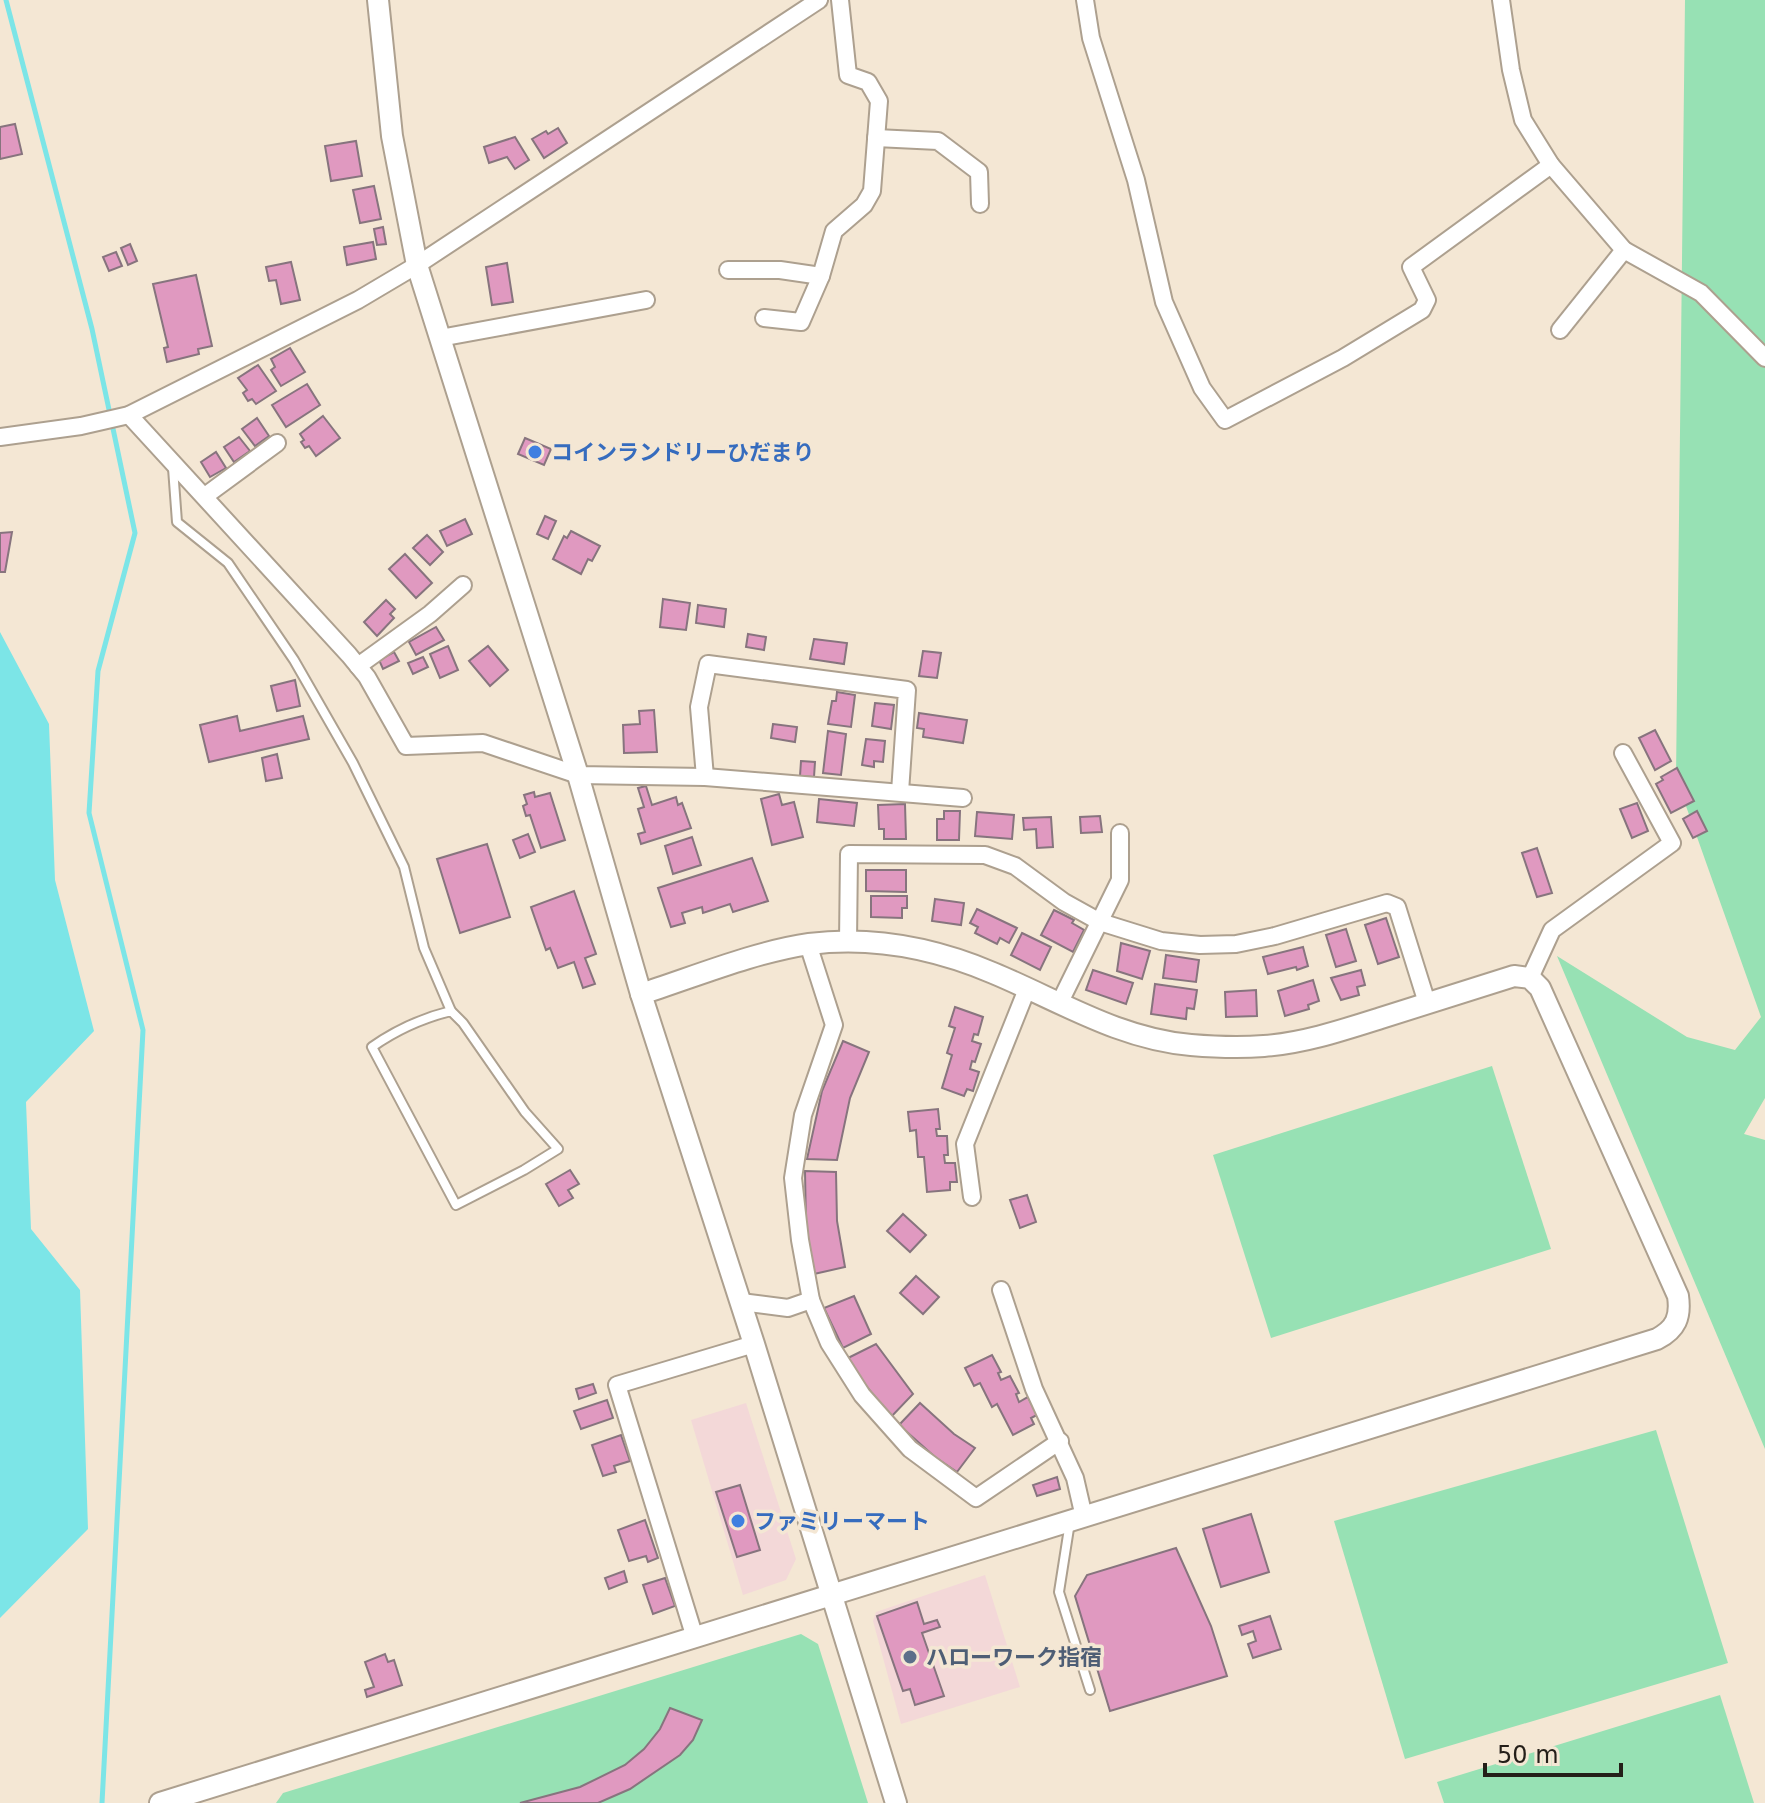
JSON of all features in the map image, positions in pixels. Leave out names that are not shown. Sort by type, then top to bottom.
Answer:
[{"type":"street","points":[[378,0],[392,136],[417,265],[578,775],[641,994],[741,1302],[896,1803]]},
{"type":"street","points":[[0,437],[129,415],[358,300],[417,265],[819,0]]},
{"type":"street","points":[[764,318],[801,322],[821,276],[834,231],[864,205],[872,191],[879,101],[868,82],[848,75],[840,0]]},
{"type":"street","points":[[1085,0],[1091,38],[1136,180],[1164,302],[1202,388],[1225,420],[1343,358],[1422,310],[1427,300],[1411,267],[1551,165]]},
{"type":"street","points":[[1501,0],[1511,70],[1523,120],[1551,165],[1624,250],[1701,293],[1765,358]]},
{"type":"street","points":[[876,138],[938,141],[979,172],[980,204]]},
{"type":"street","points":[[1560,330],[1624,250]]},
{"type":"street","points":[[728,270],[780,270],[821,276]]},
{"type":"street","points":[[440,338],[646,300]]},
{"type":"street","points":[[129,415],[358,666],[406,746],[483,743],[578,775],[705,777],[963,798]]},
{"type":"street","points":[[205,496],[277,443]]},
{"type":"street","points":[[358,666],[430,614],[463,585]]},
{"type":"street","points":[[705,777],[699,707],[708,664],[907,690],[900,792]]},
{"type":"street","points":[[1530,978],[1552,930],[1672,843],[1623,753]]},
{"type":"street","points":[[1059,1004],[1120,880],[1120,833]]},
{"type":"street","points":[[848,942],[849,854],[985,855],[1015,866],[1064,902],[1100,922],[1161,941],[1200,945],[1236,944],[1275,936],[1387,903],[1397,907],[1427,1003]]},
{"type":"street","points":[[160,1803],[1657,1339],[1675,1326],[1681,1313],[1678,1296],[1540,988],[1530,978],[1514,976],[1308,1039],[1266,1046],[1228,1047],[1187,1045],[1143,1037],[966,963],[917,948],[881,942],[808,944],[641,994]]},
{"type":"street","points":[[808,944],[834,1025],[803,1115],[793,1178],[811,1300],[829,1343],[862,1395],[910,1449],[976,1498],[1060,1441]]},
{"type":"street","points":[[972,1197],[965,1144],[1027,989]]},
{"type":"street","points":[[1001,1290],[1034,1389],[1075,1478],[1077,1519]]},
{"type":"street","points":[[741,1302],[788,1308],[811,1300]]},
{"type":"street","points":[[695,1638],[617,1385],[754,1344]]},
{"type":"lane","points":[[172,463],[177,522],[228,563],[294,660],[353,763],[404,867],[424,948],[451,1011],[463,1023],[525,1112],[558,1149],[456,1205],[372,1047],[389,1035],[451,1011]]},
{"type":"lane","points":[[1077,1519],[1059,1592],[1090,1690]]},
{"type":"shaded area","points":[[746,1403],[796,1559],[786,1580],[743,1595],[691,1420]]},
{"type":"shaded area","points":[[985,1575],[1020,1687],[901,1724],[873,1621],[876,1612]]},
{"type":"green space","points":[[1685,0],[1765,0],[1765,1098],[1744,1134],[1765,1140],[1765,1449],[1557,956],[1687,1037],[1735,1050],[1761,1017],[1676,778]]},
{"type":"green space","points":[[1492,1066],[1551,1249],[1271,1338],[1213,1155]]},
{"type":"green space","points":[[1656,1430],[1728,1663],[1405,1759],[1334,1521]]},
{"type":"green space","points":[[801,1634],[818,1644],[868,1803],[276,1803],[283,1793]]},
{"type":"green space","points":[[1720,1695],[1754,1803],[1444,1803],[1437,1782]]},
{"type":"water","points":[[0,632],[49,724],[55,880],[94,1031],[26,1102],[31,1229],[80,1290],[88,1529],[0,1618]]},
{"type":"building","points":[[15,124],[22,154],[0,159],[0,127]]},
{"type":"building","points":[[558,128],[567,143],[544,158],[532,139]]},
{"type":"building","points":[[515,137],[529,160],[515,169],[507,157],[489,163],[484,147]]},
{"type":"building","points":[[356,141],[362,176],[331,181],[325,146]]},
{"type":"building","points":[[374,186],[381,219],[360,223],[353,190]]},
{"type":"building","points":[[383,227],[386,244],[377,245],[374,229]]},
{"type":"building","points":[[373,242],[376,259],[347,265],[344,247]]},
{"type":"building","points":[[130,244],[137,261],[128,265],[121,248]]},
{"type":"building","points":[[116,252],[122,266],[109,271],[103,257]]},
{"type":"building","points":[[291,262],[300,300],[281,304],[276,280],[269,281],[266,267]]},
{"type":"building","points":[[507,263],[513,302],[492,305],[486,267]]},
{"type":"building","points":[[196,275],[212,346],[198,349],[199,354],[167,362],[164,348],[168,347],[153,284]]},
{"type":"building","points":[[290,348],[305,372],[281,386],[271,370],[275,367],[271,359]]},
{"type":"building","points":[[258,365],[276,391],[256,404],[252,399],[248,401],[243,393],[247,390],[238,378]]},
{"type":"building","points":[[307,384],[320,405],[286,427],[272,405]]},
{"type":"building","points":[[323,416],[340,438],[316,456],[309,446],[305,448],[300,434]]},
{"type":"building","points":[[257,418],[269,436],[255,446],[242,429]]},
{"type":"building","points":[[239,437],[250,451],[234,462],[224,447]]},
{"type":"building","name":"コインランドリーひだまり","points":[[525,438],[551,449],[544,465],[518,454]]},
{"type":"building","points":[[216,452],[226,468],[210,477],[201,462]]},
{"type":"building","points":[[545,516],[556,521],[548,539],[537,534]]},
{"type":"building","points":[[465,519],[472,534],[447,546],[440,531]]},
{"type":"building","points":[[571,531],[600,546],[592,561],[588,559],[581,574],[553,559],[564,536],[567,538]]},
{"type":"building","points":[[12,532],[5,572],[0,572],[0,533]]},
{"type":"building","points":[[427,535],[443,552],[430,565],[413,548]]},
{"type":"building","points":[[405,554],[432,583],[416,598],[389,569]]},
{"type":"building","points":[[663,599],[690,603],[686,630],[660,627]]},
{"type":"building","points":[[386,600],[395,609],[390,614],[394,618],[377,636],[364,622]]},
{"type":"building","points":[[698,605],[726,609],[724,627],[696,623]]},
{"type":"building","points":[[436,627],[444,640],[416,655],[409,642]]},
{"type":"building","points":[[748,634],[766,637],[764,650],[746,647]]},
{"type":"building","points":[[814,639],[847,643],[844,664],[810,659]]},
{"type":"building","points":[[448,646],[458,670],[440,678],[430,654]]},
{"type":"building","points":[[488,646],[508,670],[490,686],[469,661]]},
{"type":"building","points":[[923,651],[941,653],[937,678],[919,676]]},
{"type":"building","points":[[394,652],[399,661],[383,669],[379,660]]},
{"type":"building","points":[[423,657],[428,667],[413,674],[408,663]]},
{"type":"building","points":[[295,680],[300,706],[277,711],[271,686]]},
{"type":"building","points":[[837,692],[855,695],[851,727],[828,724]]},
{"type":"building","points":[[875,703],[894,705],[891,729],[872,726]]},
{"type":"building","points":[[654,710],[657,752],[624,753],[623,725],[640,724],[639,711]]},
{"type":"building","points":[[919,713],[967,720],[963,743],[923,737],[924,729],[917,728]]},
{"type":"building","points":[[237,716],[240,731],[303,716],[309,739],[209,762],[200,725]]},
{"type":"building","points":[[773,724],[797,727],[795,742],[771,738]]},
{"type":"building","points":[[1655,730],[1671,761],[1655,770],[1639,738]]},
{"type":"building","points":[[828,731],[846,734],[841,775],[823,773]]},
{"type":"building","points":[[866,739],[885,741],[883,762],[874,761],[874,767],[862,765]]},
{"type":"building","points":[[277,754],[282,778],[266,781],[262,758]]},
{"type":"building","points":[[801,761],[815,762],[814,777],[800,776]]},
{"type":"building","points":[[1677,768],[1694,801],[1671,813],[1656,784],[1663,780],[1661,777]]},
{"type":"building","points":[[646,786],[652,805],[676,797],[678,805],[682,803],[691,828],[641,844],[638,834],[645,832],[638,809],[644,807],[638,788]]},
{"type":"building","points":[[534,792],[535,797],[550,793],[565,840],[541,848],[530,815],[526,816],[523,806],[527,804],[524,795]]},
{"type":"building","points":[[779,794],[782,805],[794,802],[803,837],[772,845],[761,799]]},
{"type":"building","points":[[819,799],[857,803],[854,826],[817,822]]},
{"type":"building","points":[[1637,803],[1648,831],[1632,838],[1620,809]]},
{"type":"building","points":[[905,804],[906,839],[884,839],[884,829],[879,829],[878,805]]},
{"type":"building","points":[[944,811],[960,811],[959,840],[937,840],[937,819],[944,819]]},
{"type":"building","points":[[1697,811],[1707,831],[1693,838],[1683,819]]},
{"type":"building","points":[[977,812],[1014,815],[1012,839],[975,836]]},
{"type":"building","points":[[1100,816],[1102,832],[1081,833],[1080,817]]},
{"type":"building","points":[[1051,817],[1053,847],[1037,848],[1036,829],[1024,830],[1023,818]]},
{"type":"building","points":[[528,834],[535,852],[520,858],[513,840]]},
{"type":"building","points":[[692,837],[701,865],[673,874],[665,846]]},
{"type":"building","points":[[487,844],[510,917],[460,933],[437,859]]},
{"type":"building","points":[[1537,848],[1552,893],[1537,897],[1522,853]]},
{"type":"building","points":[[752,858],[768,901],[733,912],[730,904],[703,913],[702,907],[682,913],[685,923],[671,927],[658,888]]},
{"type":"building","points":[[866,870],[906,870],[906,892],[866,891]]},
{"type":"building","points":[[574,891],[596,954],[585,958],[595,984],[583,988],[574,962],[558,968],[550,948],[546,950],[531,907]]},
{"type":"building","points":[[871,896],[907,896],[907,908],[902,908],[902,918],[871,917]]},
{"type":"building","points":[[935,899],[964,903],[961,925],[932,921]]},
{"type":"building","points":[[977,909],[1017,928],[1009,943],[1000,938],[997,944],[975,933],[978,927],[970,923]]},
{"type":"building","points":[[1054,910],[1074,920],[1072,923],[1084,930],[1073,952],[1041,935]]},
{"type":"building","points":[[1386,918],[1399,957],[1378,964],[1365,925]]},
{"type":"building","points":[[1346,929],[1356,961],[1336,967],[1326,935]]},
{"type":"building","points":[[1022,933],[1051,947],[1040,970],[1011,955]]},
{"type":"building","points":[[1121,943],[1150,951],[1142,979],[1117,971]]},
{"type":"building","points":[[1303,947],[1308,966],[1268,974],[1263,957]]},
{"type":"building","points":[[1166,955],[1199,960],[1196,982],[1163,978]]},
{"type":"building","points":[[1093,970],[1133,983],[1126,1004],[1086,990]]},
{"type":"building","points":[[1361,970],[1365,985],[1357,987],[1359,995],[1341,1000],[1331,978]]},
{"type":"building","points":[[1313,980],[1319,1001],[1308,1005],[1309,1009],[1285,1016],[1278,991]]},
{"type":"building","points":[[1155,984],[1197,990],[1194,1009],[1187,1008],[1186,1019],[1151,1014]]},
{"type":"building","points":[[1256,990],[1257,1016],[1226,1017],[1225,992]]},
{"type":"building","points":[[955,1007],[983,1017],[978,1035],[974,1034],[972,1041],[981,1044],[970,1069],[979,1072],[973,1091],[967,1089],[964,1096],[942,1088],[952,1055],[947,1053],[955,1028],[949,1026]]},
{"type":"building","points":[[843,1041],[869,1052],[850,1098],[837,1160],[807,1159],[822,1091]]},
{"type":"building","points":[[938,1109],[940,1129],[936,1129],[937,1136],[947,1136],[948,1155],[944,1155],[945,1163],[955,1163],[957,1182],[950,1182],[950,1190],[927,1192],[924,1157],[918,1157],[916,1130],[910,1131],[908,1112]]},
{"type":"building","points":[[570,1170],[579,1184],[568,1190],[573,1198],[559,1206],[546,1184]]},
{"type":"building","points":[[805,1171],[836,1172],[837,1221],[845,1267],[814,1274],[806,1225]]},
{"type":"building","points":[[1027,1195],[1036,1222],[1020,1228],[1010,1200]]},
{"type":"building","points":[[903,1214],[926,1235],[910,1252],[887,1231]]},
{"type":"building","points":[[916,1276],[939,1297],[923,1314],[900,1293]]},
{"type":"building","points":[[854,1296],[871,1334],[843,1348],[824,1308]]},
{"type":"building","points":[[876,1344],[913,1394],[891,1417],[848,1358]]},
{"type":"building","points":[[992,1355],[1001,1372],[998,1373],[1001,1380],[1010,1376],[1019,1393],[1016,1394],[1019,1402],[1028,1397],[1037,1415],[1031,1418],[1034,1424],[1013,1435],[997,1404],[992,1407],[980,1383],[974,1386],[965,1368]]},
{"type":"building","points":[[593,1384],[596,1393],[579,1399],[576,1389]]},
{"type":"building","points":[[607,1400],[613,1418],[581,1429],[574,1411]]},
{"type":"building","points":[[920,1403],[954,1434],[975,1448],[957,1472],[899,1425]]},
{"type":"building","points":[[621,1435],[630,1461],[614,1466],[616,1472],[603,1476],[592,1445]]},
{"type":"building","points":[[1057,1477],[1060,1489],[1037,1496],[1033,1485]]},
{"type":"building","name":"ファミリーマート","points":[[740,1485],[760,1550],[737,1557],[716,1492]]},
{"type":"building","points":[[1251,1514],[1269,1572],[1221,1587],[1203,1529]]},
{"type":"building","points":[[645,1520],[658,1558],[648,1562],[646,1556],[629,1561],[618,1530]]},
{"type":"building","points":[[1176,1548],[1211,1626],[1227,1676],[1110,1711],[1075,1596],[1087,1575]]},
{"type":"building","points":[[624,1571],[627,1582],[609,1589],[605,1578]]},
{"type":"building","points":[[665,1578],[675,1606],[653,1614],[643,1585]]},
{"type":"building","points":[[917,1602],[924,1624],[937,1620],[940,1627],[922,1633],[944,1696],[915,1705],[910,1689],[903,1691],[877,1616]]},
{"type":"building","points":[[1270,1616],[1281,1649],[1253,1658],[1248,1644],[1256,1641],[1253,1631],[1242,1635],[1239,1626]]},
{"type":"building","points":[[385,1654],[388,1662],[394,1660],[402,1685],[367,1697],[365,1690],[374,1687],[365,1662]]},
{"type":"building","points":[[670,1708],[702,1720],[693,1740],[680,1755],[630,1789],[598,1803],[520,1803],[580,1787],[625,1765],[644,1749],[660,1729]]},
{"type":"waterway","points":[[6,0],[92,329],[135,533],[98,671],[89,813],[143,1030],[102,1803]]},
{"type":"place","name":"コインランドリーひだまり","points":[[535,452]]},
{"type":"place","name":"ファミリーマート","points":[[738,1521]]},
{"type":"place","name":"ハローワーク指宿","points":[[910,1657]]}]
